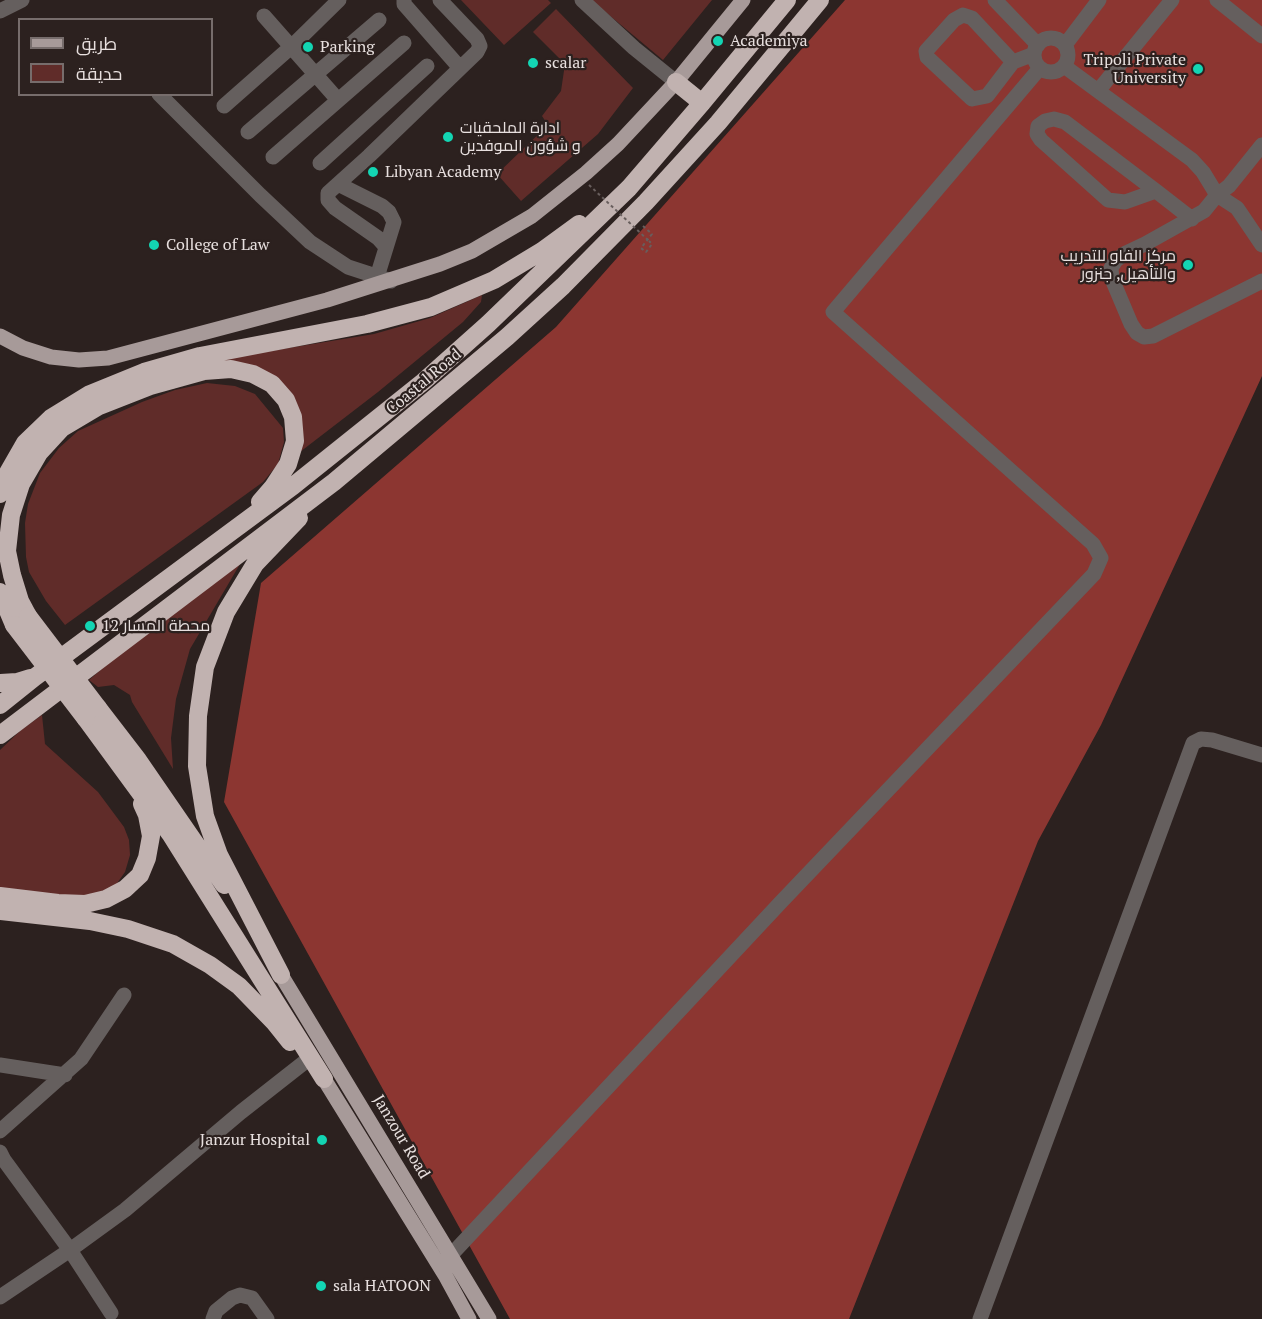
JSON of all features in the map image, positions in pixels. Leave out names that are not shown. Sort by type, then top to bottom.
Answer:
[{"type":"highway","name":"Coastal Road","points":[[0,705],[293,486],[423,382],[488,324],[629,188],[702,104],[787,0]]},
{"type":"highway","name":"Coastal Road","points":[[0,735],[333,482],[451,386],[563,286],[646,202],[718,123],[820,0]]},
{"type":"highway","points":[[676,82],[702,104]]},
{"type":"highway","points":[[0,494],[6,476],[25,443],[51,418],[90,394],[144,372],[200,356],[367,324],[431,307],[494,280],[542,251],[629,188]]},
{"type":"highway","points":[[21,621],[20,601],[8,551],[11,515],[21,484],[39,453],[62,428],[99,406],[150,386],[204,371],[231,369],[253,374],[272,384],[286,400],[293,417],[295,441],[288,464],[273,487],[233,531]]},
{"type":"highway","points":[[281,975],[219,855],[206,816],[197,766],[198,716],[204,667],[226,612],[255,564],[333,482]]},
{"type":"highway","points":[[0,592],[92,713],[186,829],[281,975]]},
{"type":"highway","points":[[0,682],[17,682],[35,677]]},
{"type":"highway","points":[[92,713],[131,778],[210,895],[324,1079]]},
{"type":"highway","points":[[0,896],[85,904],[106,899],[125,889],[140,875],[147,858],[151,836],[147,815],[131,778]]},
{"type":"highway","points":[[0,911],[90,921],[128,928],[173,944],[210,965],[239,986],[324,1079]]},
{"type":"main road","points":[[0,336],[23,348],[51,357],[79,360],[108,358],[327,300],[384,279],[440,264],[472,250],[532,216],[618,144],[676,82],[743,0]]},
{"type":"main road","name":"Janzour Road","points":[[281,975],[489,1319]]},
{"type":"main road","points":[[324,1079],[445,1275],[469,1319]]},
{"type":"street","points":[[0,11],[22,0]]},
{"type":"street","points":[[224,106],[291,47],[339,0]]},
{"type":"street","points":[[404,0],[404,4],[460,68]]},
{"type":"street","points":[[386,247],[378,238],[335,208],[328,200],[328,193],[477,52],[480,46],[477,39],[440,0]]},
{"type":"street","points":[[582,0],[634,48],[676,82]]},
{"type":"street","points":[[451,1255],[773,910],[1094,574],[1101,558],[1093,544],[833,312],[1037,55],[1046,39],[1052,38],[1065,45],[1068,54],[1064,66],[1052,72],[1037,55],[995,0]]},
{"type":"street","points":[[1065,45],[1099,0]]},
{"type":"street","points":[[1098,92],[1172,0]]},
{"type":"street","points":[[1217,0],[1262,36]]},
{"type":"street","points":[[1013,62],[972,18],[963,15],[954,20],[926,51],[927,57],[972,99],[987,96],[1013,62],[1037,55]]},
{"type":"street","points":[[264,16],[338,100]]},
{"type":"street","points":[[248,132],[379,20]]},
{"type":"street","points":[[273,157],[404,43]]},
{"type":"street","points":[[320,163],[427,66]]},
{"type":"street","points":[[1064,66],[1192,160],[1203,172],[1217,195],[1237,208],[1262,245]]},
{"type":"street","points":[[161,96],[310,242],[348,267],[384,279],[386,247],[394,222],[389,212],[382,206],[338,184]]},
{"type":"street","points":[[1156,191],[1125,202],[1108,200],[1041,140],[1037,134],[1038,126],[1045,120],[1054,119],[1065,122],[1156,191],[1192,219]]},
{"type":"street","points":[[1262,145],[1229,186],[1217,195],[1204,211],[1126,253],[1116,260],[1111,268],[1112,279],[1137,333],[1144,337],[1153,336],[1262,281]]},
{"type":"street","points":[[980,1319],[1193,743],[1201,739],[1212,740],[1262,755]]},
{"type":"street","points":[[0,1131],[81,1059],[124,995]]},
{"type":"street","points":[[0,1296],[70,1250],[124,1210],[232,1119],[306,1061]]},
{"type":"street","points":[[0,1065],[65,1075]]},
{"type":"street","points":[[0,1152],[70,1250],[111,1313]]},
{"type":"street","points":[[213,1319],[216,1311],[232,1298],[240,1295],[252,1298],[267,1319]]},
{"type":"path","points":[[589,185],[649,241],[652,244],[646,252],[641,248],[651,234]]},
{"type":"green space","points":[[461,0],[548,0],[551,3],[504,45]]},
{"type":"green space","points":[[591,0],[712,0],[663,60]]},
{"type":"green space","points":[[556,9],[633,88],[598,134],[521,201],[497,174],[548,125],[542,116],[561,91],[565,64],[533,32]]},
{"type":"green space","points":[[482,295],[481,302],[463,322],[300,452],[294,400],[215,360],[374,334],[430,318]]},
{"type":"green space","points":[[207,383],[235,386],[255,394],[283,428],[284,442],[278,464],[263,482],[65,625],[46,601],[29,572],[26,557],[25,523],[28,504],[40,473],[59,448],[78,431],[142,402],[175,390]]},
{"type":"green space","points":[[243,559],[190,649],[176,699],[171,738],[173,769],[130,695],[114,685],[98,687],[89,680]]},
{"type":"green space","points":[[42,715],[45,744],[98,792],[124,827],[129,840],[130,855],[125,872],[106,899],[0,896],[0,750],[21,730]]},
{"type":"shaded area","points":[[845,0],[1262,0],[1262,376],[1101,725],[1038,841],[849,1319],[510,1319],[224,802],[261,583],[556,327]]},
{"type":"place","name":"Academiya","points":[[718,41]]},
{"type":"place","name":"Parking","points":[[308,47]]},
{"type":"place","name":"scalar","points":[[533,63]]},
{"type":"place","name":"Tripoli Private University","points":[[1198,69]]},
{"type":"place","name":"ادارة الملحقيات و شؤون الموفدين","points":[[448,137]]},
{"type":"place","name":"Libyan Academy","points":[[373,172]]},
{"type":"place","name":"College of Law","points":[[154,245]]},
{"type":"place","name":"مركز الفاو للتدريب والتأهيل, جنزور","points":[[1188,265]]},
{"type":"place","name":"محطة المسار 12","points":[[90,626]]},
{"type":"place","name":"Janzur Hospital","points":[[322,1140]]},
{"type":"place","name":"sala HATOON","points":[[321,1286]]}]
